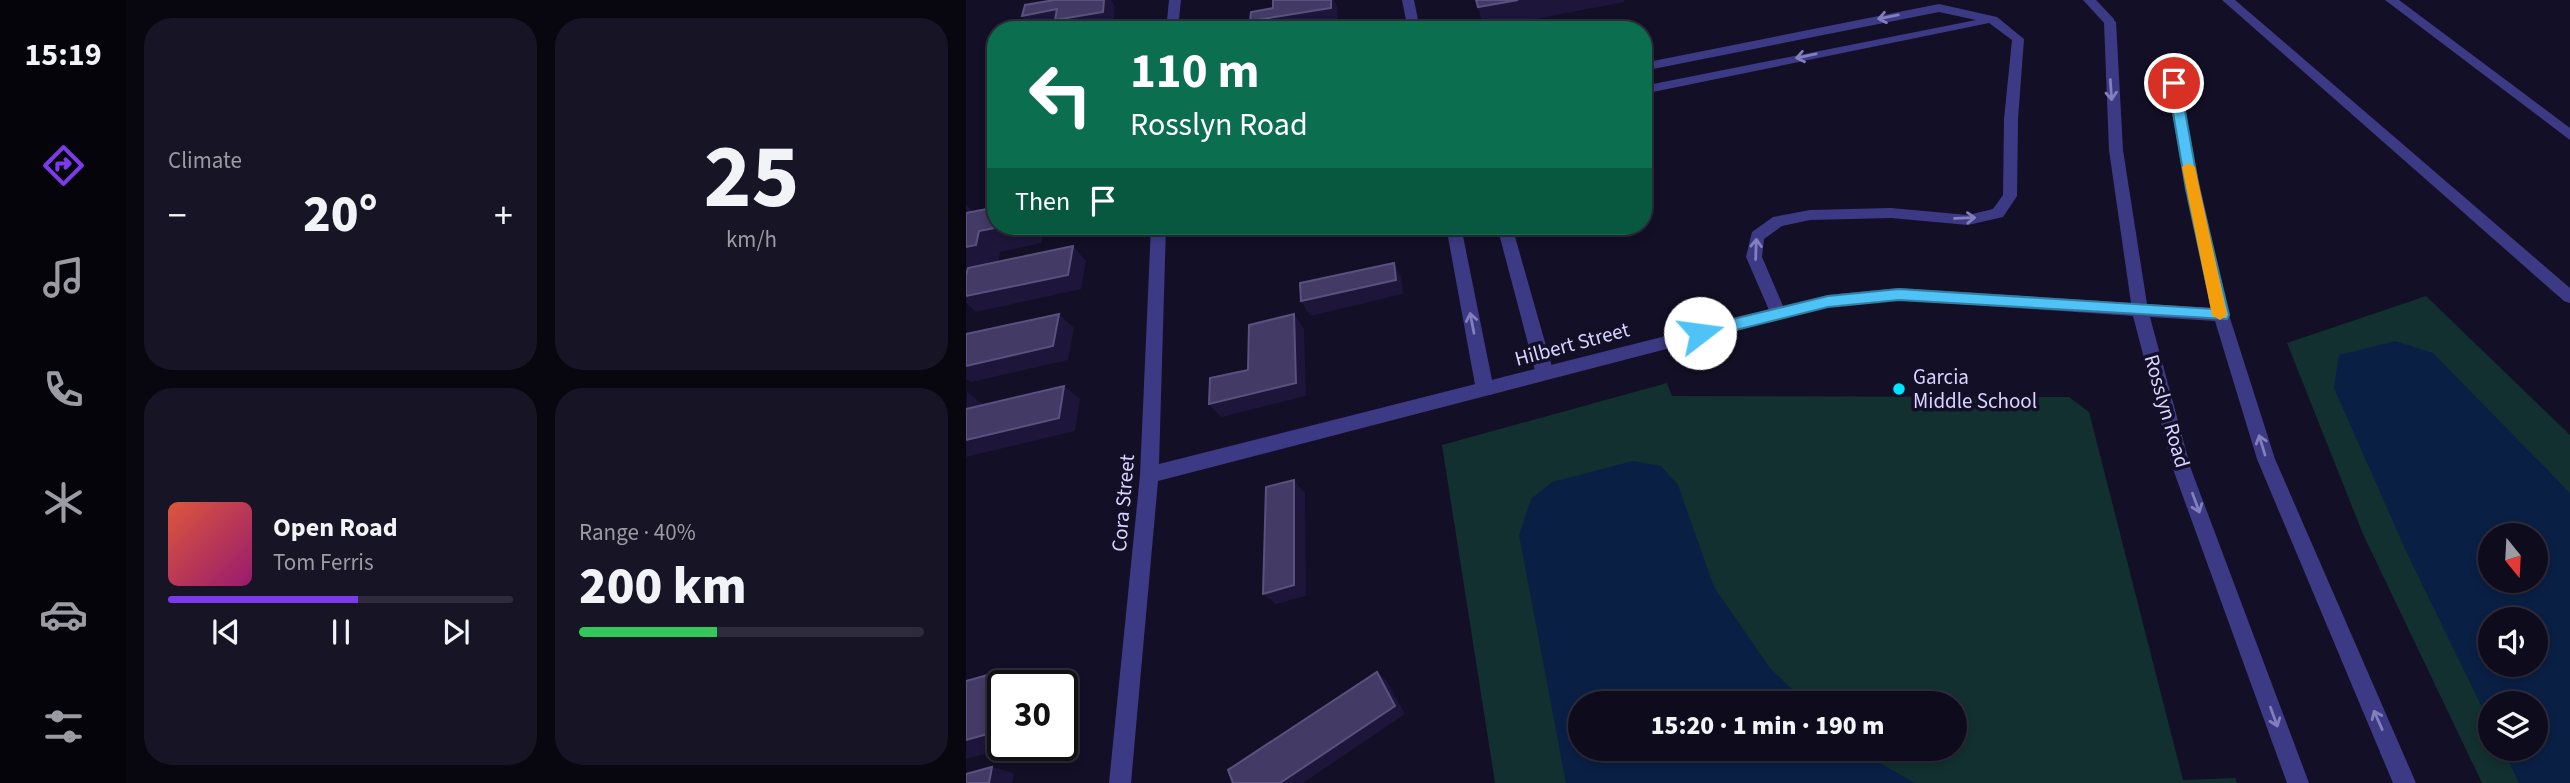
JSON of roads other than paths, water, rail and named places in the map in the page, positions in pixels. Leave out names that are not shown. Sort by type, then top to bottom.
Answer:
[{"type":"street","points":[[1173,21],[1175,0]]},
{"type":"street","points":[[1408,0],[1412,21]]},
{"type":"street","name":"Rosslyn Road","points":[[2089,0],[2110,22],[2110,72],[2116,158],[2152,364],[2190,487],[2298,783]]},
{"type":"street","points":[[2228,0],[2570,297]]},
{"type":"street","points":[[2390,0],[2570,135]]},
{"type":"street","points":[[1652,64],[1939,8],[1993,20],[2018,39],[2011,120],[2010,196],[1998,213],[1968,220],[1891,214],[1810,215],[1778,220],[1757,236],[1754,257],[1778,313]]},
{"type":"street","points":[[1652,88],[1941,28],[1993,20]]},
{"type":"street","points":[[2174,83],[2193,189],[2221,315],[2266,459],[2405,783]]},
{"type":"street","name":"Cora Street","points":[[1120,783],[1149,475],[1158,235]]},
{"type":"street","points":[[1455,235],[1485,390]]},
{"type":"street","points":[[1506,235],[1545,374]]},
{"type":"street","name":"Hilbert Street","points":[[1149,475],[1828,301],[1899,295],[2221,315]]},
{"type":"water","points":[[2395,341],[2433,353],[2570,493],[2570,783],[2519,783],[2509,761],[2548,761],[2548,691],[2478,691],[2478,699],[2406,551],[2334,388],[2339,355]]},
{"type":"water","points":[[1633,461],[1661,466],[1678,485],[1714,587],[1770,668],[1794,691],[1568,691],[1568,761],[1876,761],[1915,783],[1566,783],[1519,535],[1531,499],[1552,482]]},
{"type":"place","name":"Garcia Middle School","points":[[1899,389]]}]
